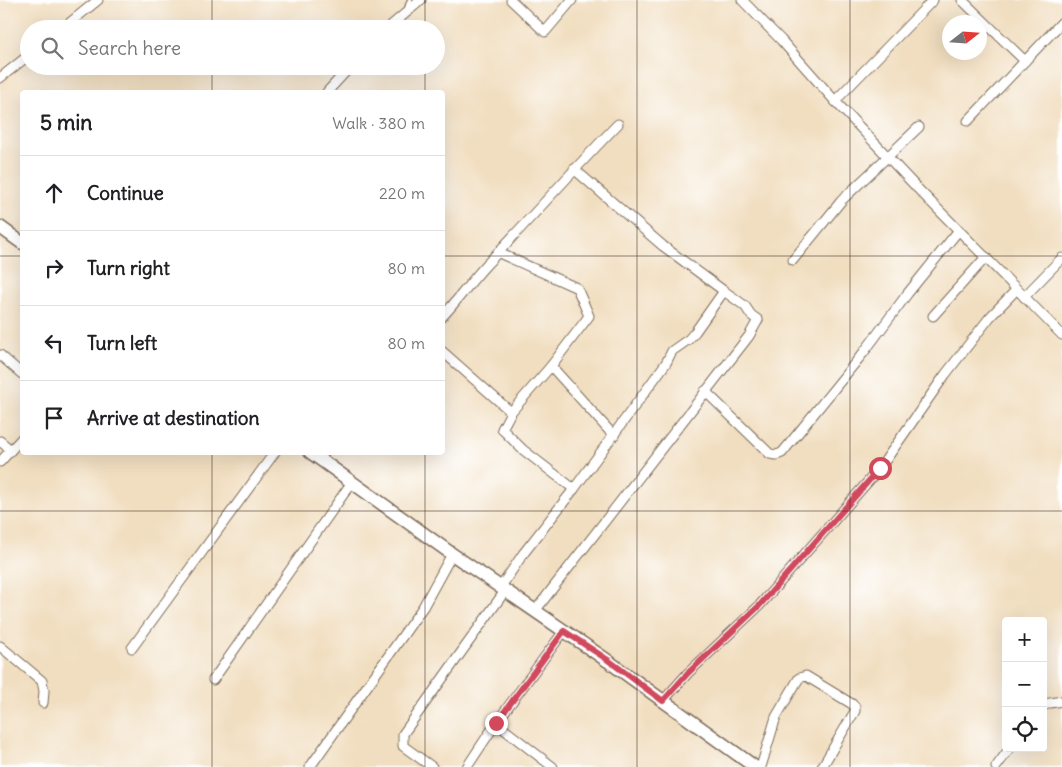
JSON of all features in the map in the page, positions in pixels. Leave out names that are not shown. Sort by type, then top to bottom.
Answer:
[{"type":"main road","points":[[0,227],[20,242]]},
{"type":"main road","points":[[324,457],[352,482],[452,554],[608,660],[755,767]]},
{"type":"street","points":[[73,20],[98,0]]},
{"type":"street","points":[[397,20],[421,0]]},
{"type":"street","points":[[511,0],[545,32],[572,0]]},
{"type":"street","points":[[742,0],[811,72],[835,101],[1016,290],[1062,335]]},
{"type":"street","points":[[835,101],[933,0]]},
{"type":"street","points":[[962,0],[1025,61]]},
{"type":"street","points":[[968,121],[1062,22]]},
{"type":"street","points":[[0,78],[20,62]]},
{"type":"street","points":[[329,90],[343,75]]},
{"type":"street","points":[[445,313],[574,168],[618,124]]},
{"type":"street","points":[[793,260],[842,200],[919,127]]},
{"type":"street","points":[[535,611],[705,391],[737,353],[758,320],[744,306],[663,246],[574,168]]},
{"type":"street","points":[[705,391],[770,454],[776,455],[782,452],[864,352],[908,293],[959,230]]},
{"type":"street","points":[[499,253],[577,288],[589,316],[551,366],[511,412],[502,429],[502,431],[574,489]]},
{"type":"street","points":[[933,316],[986,257]]},
{"type":"street","points":[[1024,297],[1062,258]]},
{"type":"street","points":[[663,701],[688,673],[759,606],[880,468],[945,375],[990,317],[1016,290]]},
{"type":"street","points":[[432,767],[403,746],[403,734],[524,554],[614,436],[666,363],[672,350],[690,339],[724,291]]},
{"type":"street","points":[[445,354],[511,412]]},
{"type":"street","points":[[0,355],[20,372]]},
{"type":"street","points":[[551,366],[614,436]]},
{"type":"street","points":[[0,462],[20,440]]},
{"type":"street","points":[[0,441],[11,450]]},
{"type":"street","points":[[132,648],[273,455]]},
{"type":"street","points":[[213,680],[352,482]]},
{"type":"street","points":[[310,767],[423,606],[452,554]]},
{"type":"street","points":[[467,767],[496,723],[564,631]]},
{"type":"street","points":[[0,646],[42,681],[44,691],[43,703]]},
{"type":"street","points":[[761,767],[780,708],[799,678],[806,676],[852,704],[855,708],[822,767]]},
{"type":"street","points":[[1047,704],[1062,701]]},
{"type":"street","points":[[496,723],[554,767]]},
{"type":"street","points":[[996,767],[1007,752]]},
{"type":"lane","points":[[406,12],[410,0]]},
{"type":"route","points":[[496,723],[564,631],[608,660],[663,701],[688,673],[759,606],[880,468]]}]
